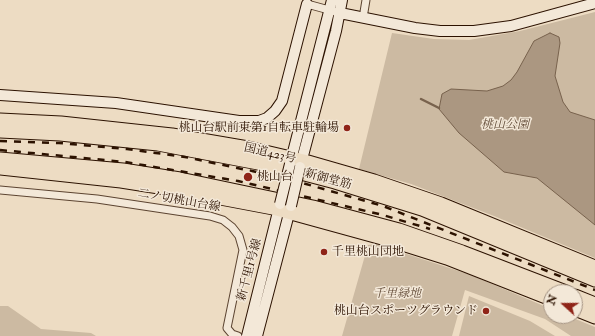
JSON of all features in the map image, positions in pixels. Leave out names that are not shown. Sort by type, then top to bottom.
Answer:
[{"type":"highway","name":"国道423号","points":[[0,120],[61,123],[172,135],[227,144],[296,163],[374,181],[441,204],[595,267]]},
{"type":"highway","name":"新御堂筋","points":[[0,131],[60,134],[158,144],[274,166],[335,182],[422,209],[595,280]]},
{"type":"highway","points":[[0,159],[123,170],[180,179],[305,205],[406,233],[462,252],[545,284]]},
{"type":"highway","points":[[0,168],[121,181],[285,208],[447,258],[543,296]]},
{"type":"highway","points":[[583,299],[595,304]]},
{"type":"highway","points":[[583,312],[595,317]]},
{"type":"street","points":[[285,208],[334,8],[342,0]]},
{"type":"street","points":[[363,18],[366,0]]},
{"type":"street","points":[[0,95],[109,102],[239,121],[259,121],[267,118],[274,112],[282,101],[308,4],[334,8],[363,18],[440,31],[474,31],[511,26],[595,3]]},
{"type":"street","name":"二ノ切桃山台線","points":[[0,190],[97,199],[210,216],[223,220],[232,227],[239,236],[244,250],[227,328],[232,334],[238,336]]},
{"type":"street","name":"新千里1号線","points":[[247,336],[285,208]]},
{"type":"street","name":"新千里1号線","points":[[257,336],[285,208]]},
{"type":"green space","name":"桃山公園","points":[[595,12],[595,258],[494,216],[411,184],[359,169],[392,33],[434,39],[469,40],[520,31]]},
{"type":"green space","name":"千里緑地","points":[[376,244],[471,275],[543,306],[543,318],[465,290],[452,336],[342,336],[368,245]]},
{"type":"green space","name":"桃山台スポーツグラウンド","points":[[469,296],[530,321],[555,336],[459,336]]},
{"type":"green space","points":[[0,306],[8,306],[41,329],[91,333],[96,336],[0,336]]},
{"type":"green space","name":"千里緑地","points":[[583,322],[595,327],[595,336],[571,336],[553,324],[583,324]]},
{"type":"shaded area","points":[[550,33],[559,37],[560,43],[555,76],[563,102],[570,112],[595,120],[595,225],[537,178],[504,172],[459,133],[439,109],[442,94],[451,89],[487,91],[503,86],[511,80],[517,72],[534,41]]},
{"type":"waterway","points":[[421,99],[439,108]]},
{"type":"railway","points":[[0,141],[59,143],[127,149],[185,157],[285,178],[383,206],[595,290]]},
{"type":"railway","points":[[0,150],[125,162],[238,181],[383,215],[430,229]]},
{"type":"place","name":"桃山台駅前東第1自転車駐輪場","points":[[347,128]]},
{"type":"place","name":"桃山台","points":[[248,177]]},
{"type":"place","name":"千里桃山団地","points":[[324,252]]},
{"type":"place","name":"桃山台スポーツグラウンド","points":[[486,311]]}]
